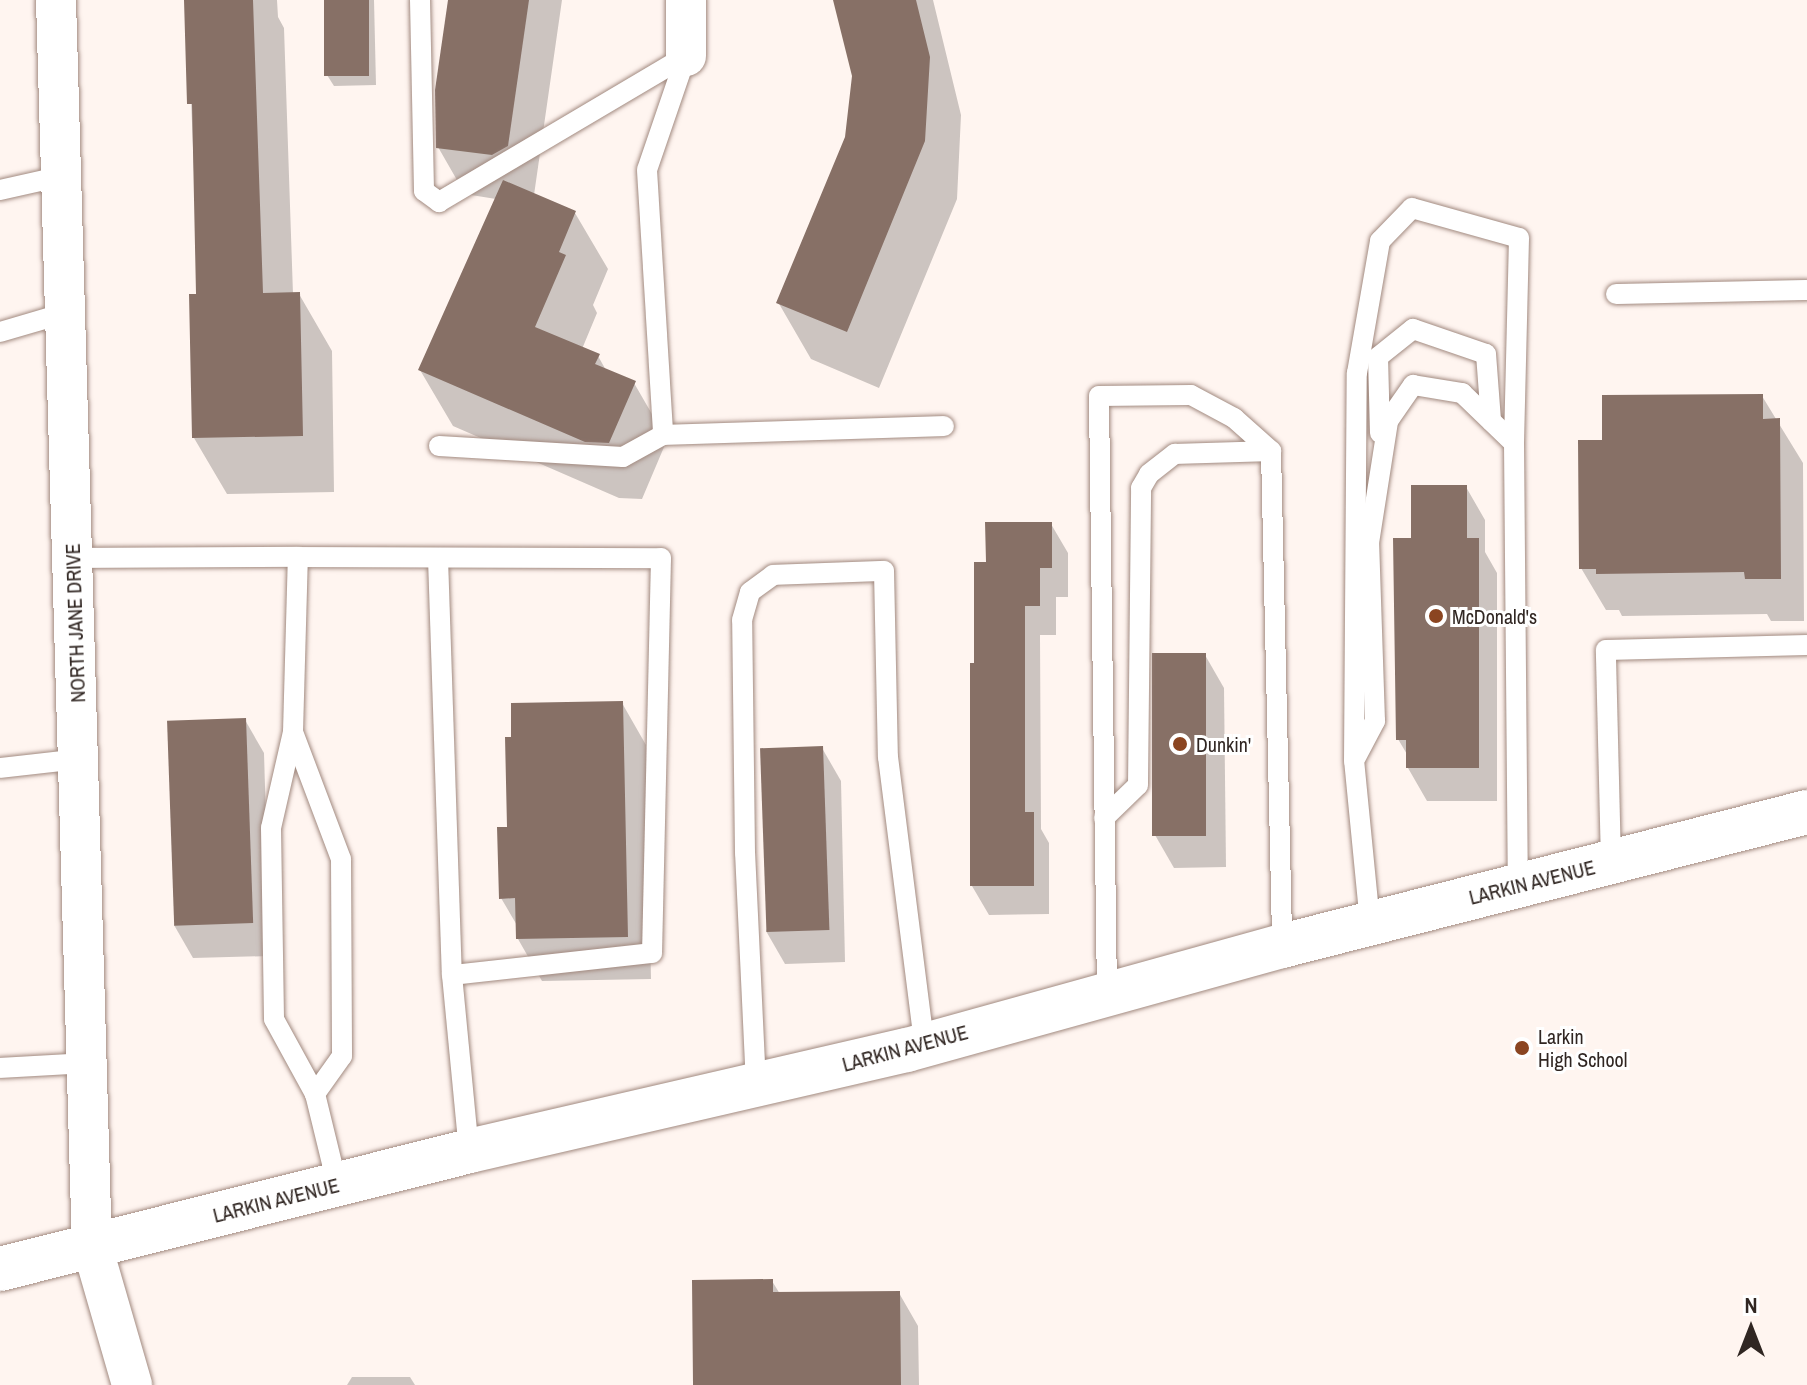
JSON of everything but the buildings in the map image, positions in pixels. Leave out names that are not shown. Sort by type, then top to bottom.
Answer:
[{"type":"main road","name":"LARKIN AVENUE","points":[[0,1269],[469,1151],[924,1043],[1282,946],[1807,812]]},
{"type":"street","name":"NORTH JANE DRIVE","points":[[56,0],[92,1246],[132,1385]]},
{"type":"street","points":[[686,0],[686,56]]},
{"type":"lane","points":[[420,0],[424,191],[439,202],[686,56]]},
{"type":"lane","points":[[663,435],[647,170],[686,56]]},
{"type":"lane","points":[[0,190],[62,176]]},
{"type":"lane","points":[[1370,923],[1354,761],[1357,373],[1380,241],[1412,208],[1519,238],[1514,443],[1518,886]]},
{"type":"lane","points":[[1616,294],[1807,290]]},
{"type":"lane","points":[[0,332],[65,313]]},
{"type":"lane","points":[[1381,465],[1378,357],[1413,329],[1486,354],[1491,421]]},
{"type":"lane","points":[[1354,761],[1375,721],[1369,543],[1388,421],[1413,385],[1462,393],[1514,443]]},
{"type":"lane","points":[[1107,995],[1099,396],[1191,395],[1234,418],[1271,451],[1282,946]]},
{"type":"lane","points":[[439,446],[623,457],[663,435],[944,426]]},
{"type":"lane","points":[[1104,818],[1138,785],[1141,488],[1149,474],[1175,454],[1271,451]]},
{"type":"lane","points":[[298,557],[293,732],[271,828],[274,1019],[315,1094],[337,1184]]},
{"type":"lane","points":[[73,558],[661,558],[652,953],[452,975]]},
{"type":"lane","points":[[438,558],[452,975],[469,1151]]},
{"type":"lane","points":[[756,1085],[745,853],[742,620],[750,592],[773,575],[884,571],[888,757],[924,1043]]},
{"type":"lane","points":[[1611,862],[1606,650],[1807,645]]},
{"type":"lane","points":[[293,732],[341,859],[342,1056],[315,1094]]},
{"type":"lane","points":[[0,768],[79,759]]},
{"type":"lane","points":[[0,1068],[87,1063]]},
{"type":"place","name":"McDonald's","points":[[1436,616]]},
{"type":"place","name":"Dunkin'","points":[[1180,744]]},
{"type":"place","name":"Larkin High School","points":[[1522,1048]]}]
